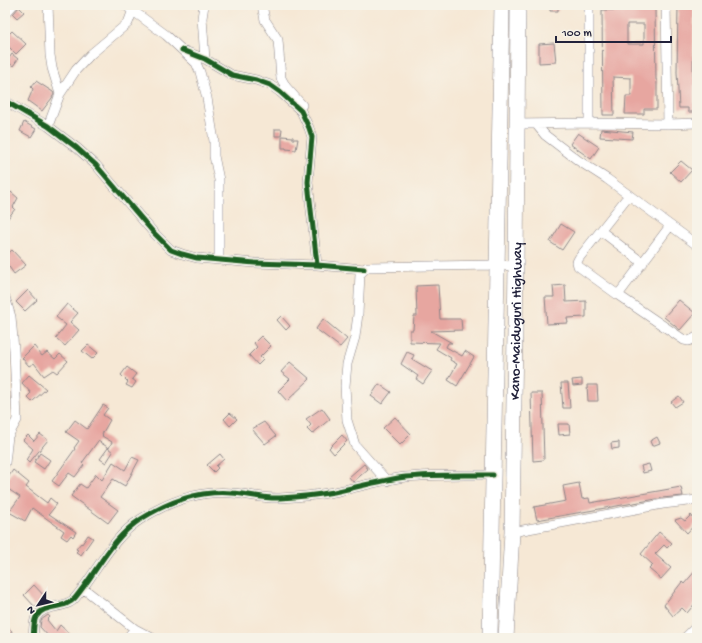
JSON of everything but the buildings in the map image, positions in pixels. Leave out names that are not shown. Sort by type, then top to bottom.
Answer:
[{"type":"highway","name":"Kano-Maiduguri Highway","points":[[490,638],[502,5]]},
{"type":"highway","name":"Kano-Maiduguri Highway","points":[[506,638],[512,532],[518,5]]},
{"type":"street","points":[[5,14],[13,5]]},
{"type":"street","points":[[48,5],[51,62],[60,94]]},
{"type":"street","points":[[125,5],[134,8],[166,35],[196,63],[200,72],[207,98],[214,141],[214,156],[219,180],[219,260]]},
{"type":"street","points":[[204,5],[202,18],[204,59]]},
{"type":"street","points":[[262,5],[265,20],[275,34],[279,44],[281,78],[286,88],[301,102],[305,109],[305,117]]},
{"type":"street","points":[[589,5],[589,123]]},
{"type":"street","points":[[666,5],[668,124]]},
{"type":"street","points":[[48,126],[60,94],[76,70],[128,23],[134,8]]},
{"type":"street","points":[[182,50],[204,59],[232,75],[256,80],[270,85],[295,104],[305,117],[312,137],[308,182],[317,265]]},
{"type":"street","points":[[5,101],[48,126],[77,148],[96,165],[153,232],[171,250],[182,254],[197,258],[254,263],[317,265],[364,269],[367,267],[516,266]]},
{"type":"street","points":[[517,124],[697,123]]},
{"type":"street","points":[[536,124],[545,134],[579,161],[607,179],[697,245]]},
{"type":"street","points":[[629,195],[579,258],[577,262],[578,266],[684,340],[690,341],[697,337]]},
{"type":"street","points":[[618,295],[670,226]]},
{"type":"street","points":[[601,230],[643,263]]},
{"type":"street","points":[[364,269],[360,274],[355,337],[347,364],[345,386],[347,420],[355,445],[386,481]]},
{"type":"street","points":[[5,298],[11,317],[17,420],[8,436],[5,463]]},
{"type":"street","points":[[33,638],[37,616],[41,612],[50,608],[64,606],[71,602],[83,588],[114,542],[140,520],[182,498],[201,493],[231,492],[279,498],[333,492],[405,478],[440,475],[493,476]]},
{"type":"street","points":[[512,532],[663,504],[696,501]]},
{"type":"street","points":[[83,588],[136,629],[152,638]]},
{"type":"street","points":[[686,638],[697,626]]},
{"type":"street","points":[[127,638],[136,629]]},
{"type":"cycle path","points":[[182,50],[205,59],[232,75],[256,80],[270,85],[301,111],[312,137],[308,182],[317,265]]},
{"type":"cycle path","points":[[5,101],[48,126],[77,148],[96,165],[153,232],[171,250],[197,258],[364,269]]},
{"type":"cycle path","points":[[33,638],[36,617],[44,610],[71,602],[83,588],[113,545],[130,527],[162,507],[184,498],[208,493],[238,494],[268,498],[294,497],[334,492],[406,477],[439,475],[493,475]]}]
